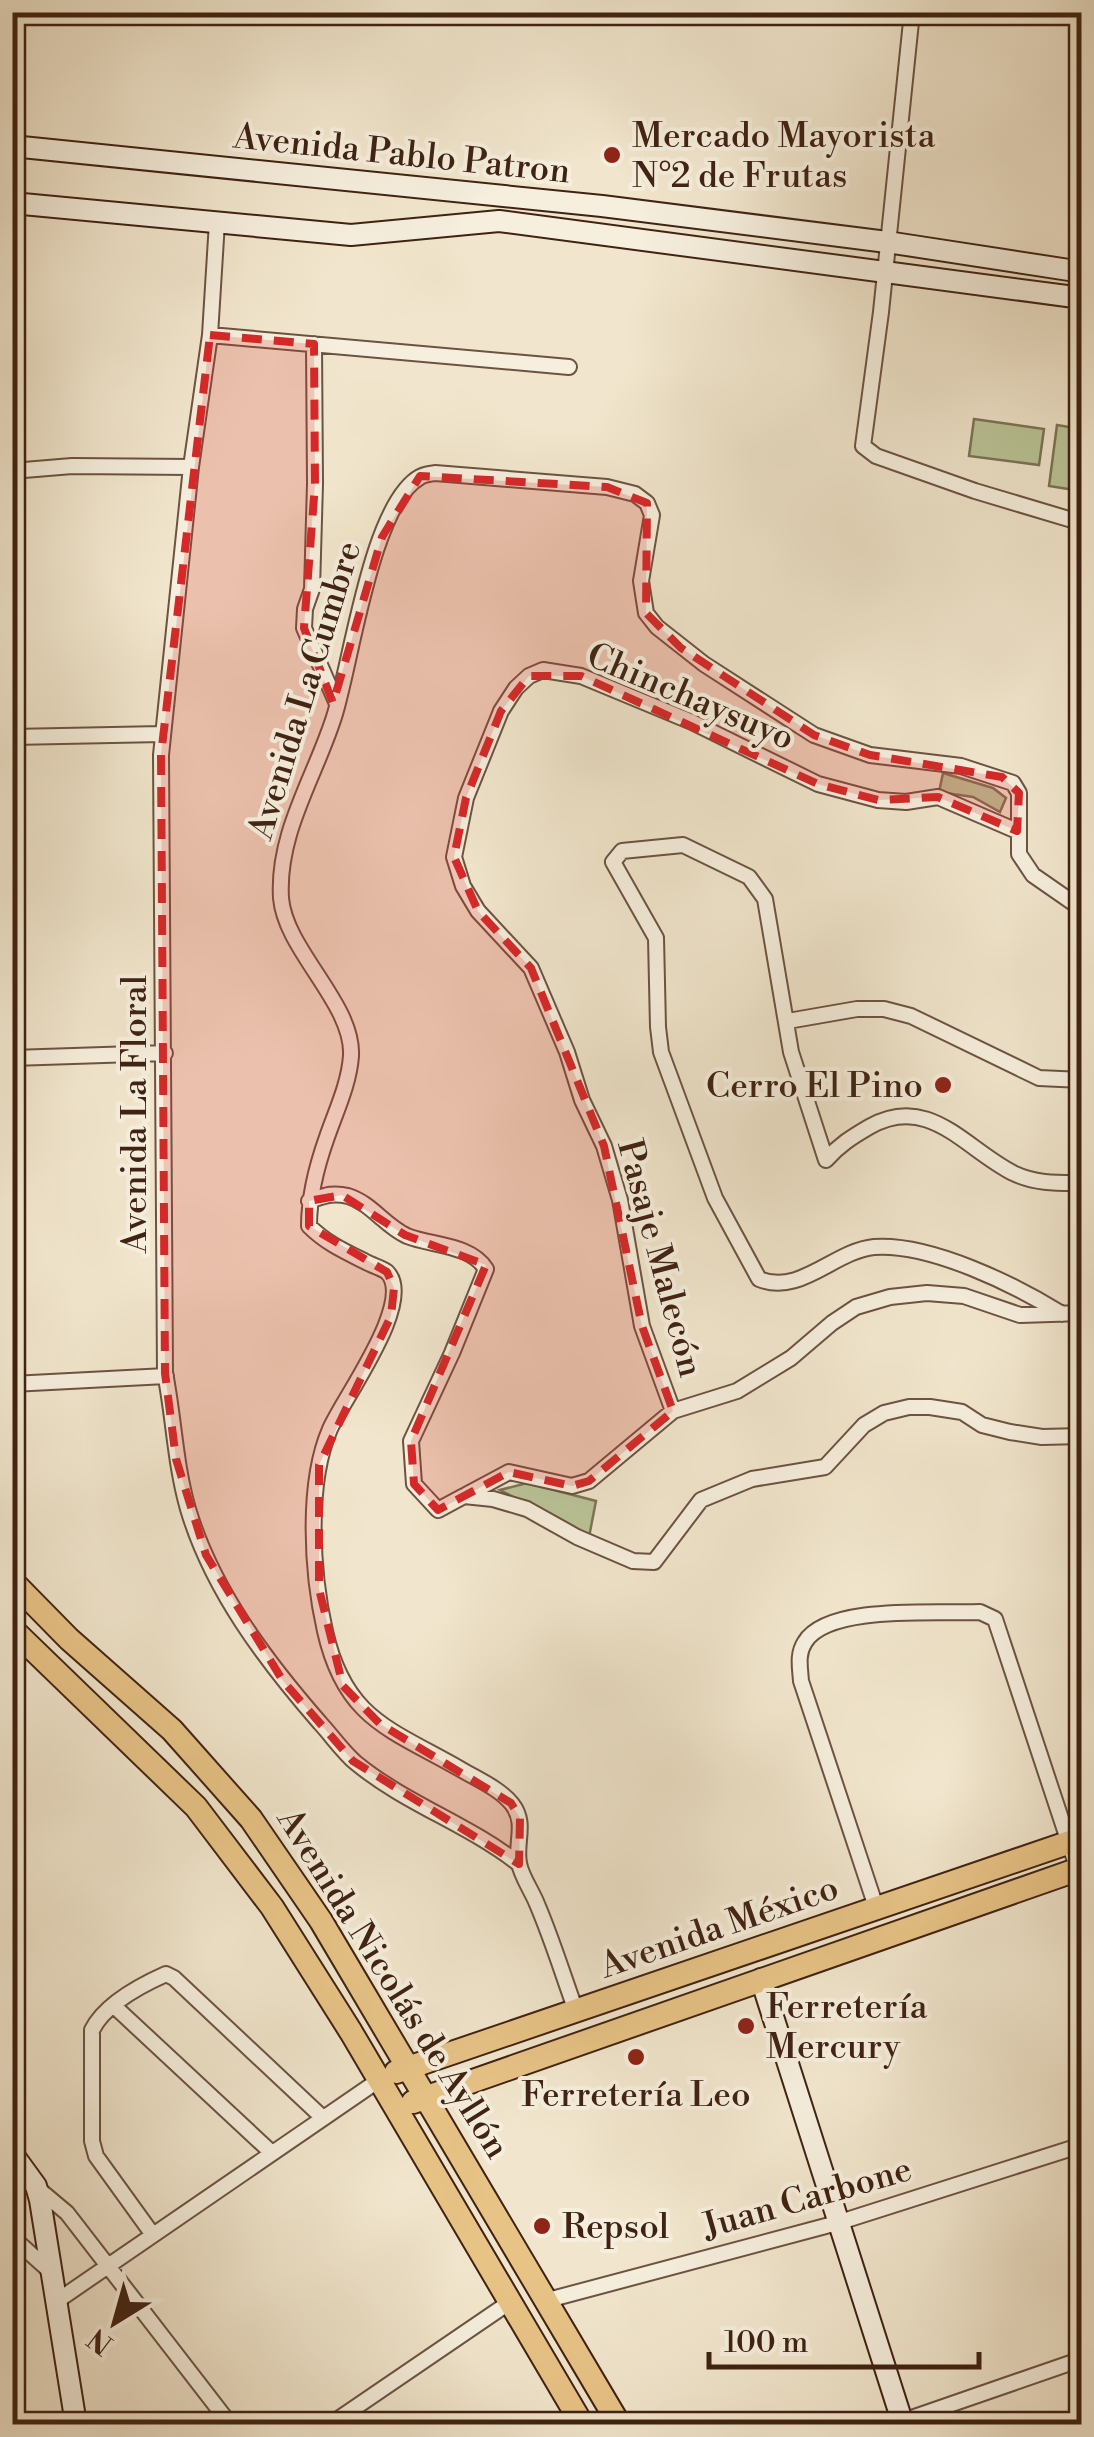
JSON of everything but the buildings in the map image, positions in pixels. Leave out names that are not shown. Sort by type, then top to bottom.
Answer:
[{"type":"main road","name":"Avenida Nicolás de Ayllón","points":[[12,1581],[69,1639],[172,1730],[251,1818],[304,1895],[619,2424]]},
{"type":"main road","name":"Avenida Nicolás de Ayllón","points":[[12,1628],[196,1807],[266,1898],[379,2080],[582,2424]]},
{"type":"main road","name":"Avenida México","points":[[379,2080],[1075,1840]]},
{"type":"main road","name":"Avenida México","points":[[396,2109],[760,1979],[1080,1873]]},
{"type":"street","points":[[912,12],[863,446],[876,456],[942,479],[1082,522]]},
{"type":"street","name":"Avenida Pablo Patron","points":[[12,146],[602,206],[887,242],[1082,272]]},
{"type":"street","name":"Avenida Pablo Patron","points":[[12,203],[350,234],[499,221],[1082,298]]},
{"type":"street","name":"Avenida La Floral","points":[[218,222],[210,335],[191,467],[162,734],[166,1376],[176,1459],[189,1511],[206,1555],[236,1612],[283,1681],[353,1761],[411,1800],[488,1839],[518,1864]]},
{"type":"street","points":[[210,335],[569,367]]},
{"type":"street","points":[[314,344],[312,571],[304,628],[337,704]]},
{"type":"street","points":[[12,472],[72,466],[191,467]]},
{"type":"street","name":"Avenida La Cumbre","points":[[310,1201],[351,1055],[344,1021],[309,964],[281,903],[283,853],[337,704],[382,538],[400,499],[420,476],[460,473],[607,487],[635,494],[647,502],[652,515],[641,581],[646,612],[656,628],[704,664],[814,734],[870,755],[962,766],[1002,777],[1019,792],[1017,831]]},
{"type":"street","name":"Chinchaysuyo","points":[[454,857],[466,798],[501,711],[516,688],[543,670],[582,676],[614,688],[818,784],[878,800],[938,798],[1017,831]]},
{"type":"street","points":[[12,737],[162,734]]},
{"type":"street","points":[[1017,831],[1019,854],[1033,875],[1082,909]]},
{"type":"street","points":[[1062,1314],[1029,1294],[964,1265],[875,1247],[846,1254],[798,1280],[758,1280],[714,1198],[662,1052],[656,938],[613,862],[622,851],[634,847],[683,845],[748,877],[765,899],[792,1052],[826,1160],[838,1146],[872,1126],[904,1115],[934,1121],[1017,1174],[1050,1184],[1082,1183]]},
{"type":"street","name":"Pasaje Malecón","points":[[454,857],[463,886],[478,911],[530,968],[567,1052],[582,1100],[604,1146],[620,1200],[642,1326],[673,1412]]},
{"type":"street","points":[[788,1021],[858,1009],[884,1009],[911,1016],[1039,1078],[1082,1080]]},
{"type":"street","points":[[12,1058],[165,1052]]},
{"type":"street","points":[[576,2011],[537,1902],[518,1864],[520,1818],[511,1803],[491,1787],[380,1724],[358,1706],[343,1686],[326,1632],[314,1543],[318,1465],[330,1430],[391,1316],[394,1288],[387,1272],[324,1242],[309,1226],[310,1201],[332,1193],[354,1198],[405,1235],[464,1252],[486,1269],[411,1441],[414,1484],[438,1510],[509,1472],[572,1486],[589,1481],[673,1412],[736,1391],[791,1358],[856,1307],[890,1296],[964,1296],[1020,1315],[1082,1312]]},
{"type":"street","points":[[12,1384],[166,1376]]},
{"type":"street","points":[[464,1496],[527,1508],[577,1537],[633,1560],[654,1562],[701,1500],[752,1479],[825,1467],[864,1425],[884,1413],[930,1407],[962,1412],[982,1425],[1010,1432],[1042,1437],[1082,1436]]},
{"type":"street","points":[[877,1910],[801,1681],[799,1657],[805,1641],[848,1616],[980,1612],[995,1620],[1075,1840],[1080,1873]]},
{"type":"street","points":[[153,2235],[96,2156],[92,2141],[92,2030],[99,2016],[113,2005],[166,1974],[323,2118]]},
{"type":"street","points":[[760,1979],[900,2424],[1082,2359]]},
{"type":"street","points":[[113,2005],[272,2153]]},
{"type":"street","points":[[56,2301],[379,2080]]},
{"type":"street","name":"Juan Carbone","points":[[548,2300],[836,2223],[1082,2145]]},
{"type":"street","points":[[12,2153],[36,2186],[67,2213],[230,2424]]},
{"type":"street","points":[[36,2186],[76,2424]]},
{"type":"street","points":[[12,2236],[52,2272]]},
{"type":"street","points":[[331,2424],[510,2302]]},
{"type":"highlighted area","points":[[210,335],[314,344],[315,484],[304,628],[333,703],[382,537],[420,476],[607,487],[647,503],[646,613],[681,648],[814,735],[870,755],[1002,777],[1019,793],[1017,831],[938,797],[878,800],[818,784],[581,676],[529,676],[501,711],[466,798],[454,857],[478,911],[531,968],[604,1146],[642,1326],[673,1411],[589,1481],[572,1486],[509,1472],[438,1510],[414,1484],[411,1441],[486,1265],[405,1235],[342,1195],[309,1201],[309,1226],[387,1272],[394,1288],[391,1316],[319,1465],[319,1589],[343,1686],[380,1724],[511,1803],[520,1818],[519,1864],[353,1761],[283,1681],[206,1555],[176,1459],[165,1373],[161,755]]},
{"type":"green space","points":[[974,419],[1044,429],[1039,465],[969,456]]},
{"type":"green space","points":[[1057,425],[1081,429],[1081,491],[1049,486]]},
{"type":"green space","points":[[943,773],[993,788],[1006,798],[1000,812],[973,797],[939,792]]},
{"type":"green space","points":[[527,1483],[596,1501],[589,1537],[500,1490]]},
{"type":"place","name":"Mercado Mayorista N°2 de Frutas","points":[[612,155]]},
{"type":"place","name":"Cerro El Pino","points":[[943,1085]]},
{"type":"place","name":"Ferretería Mercury","points":[[746,2026]]},
{"type":"place","name":"Ferretería Leo","points":[[636,2057]]},
{"type":"place","name":"Repsol","points":[[542,2226]]}]
